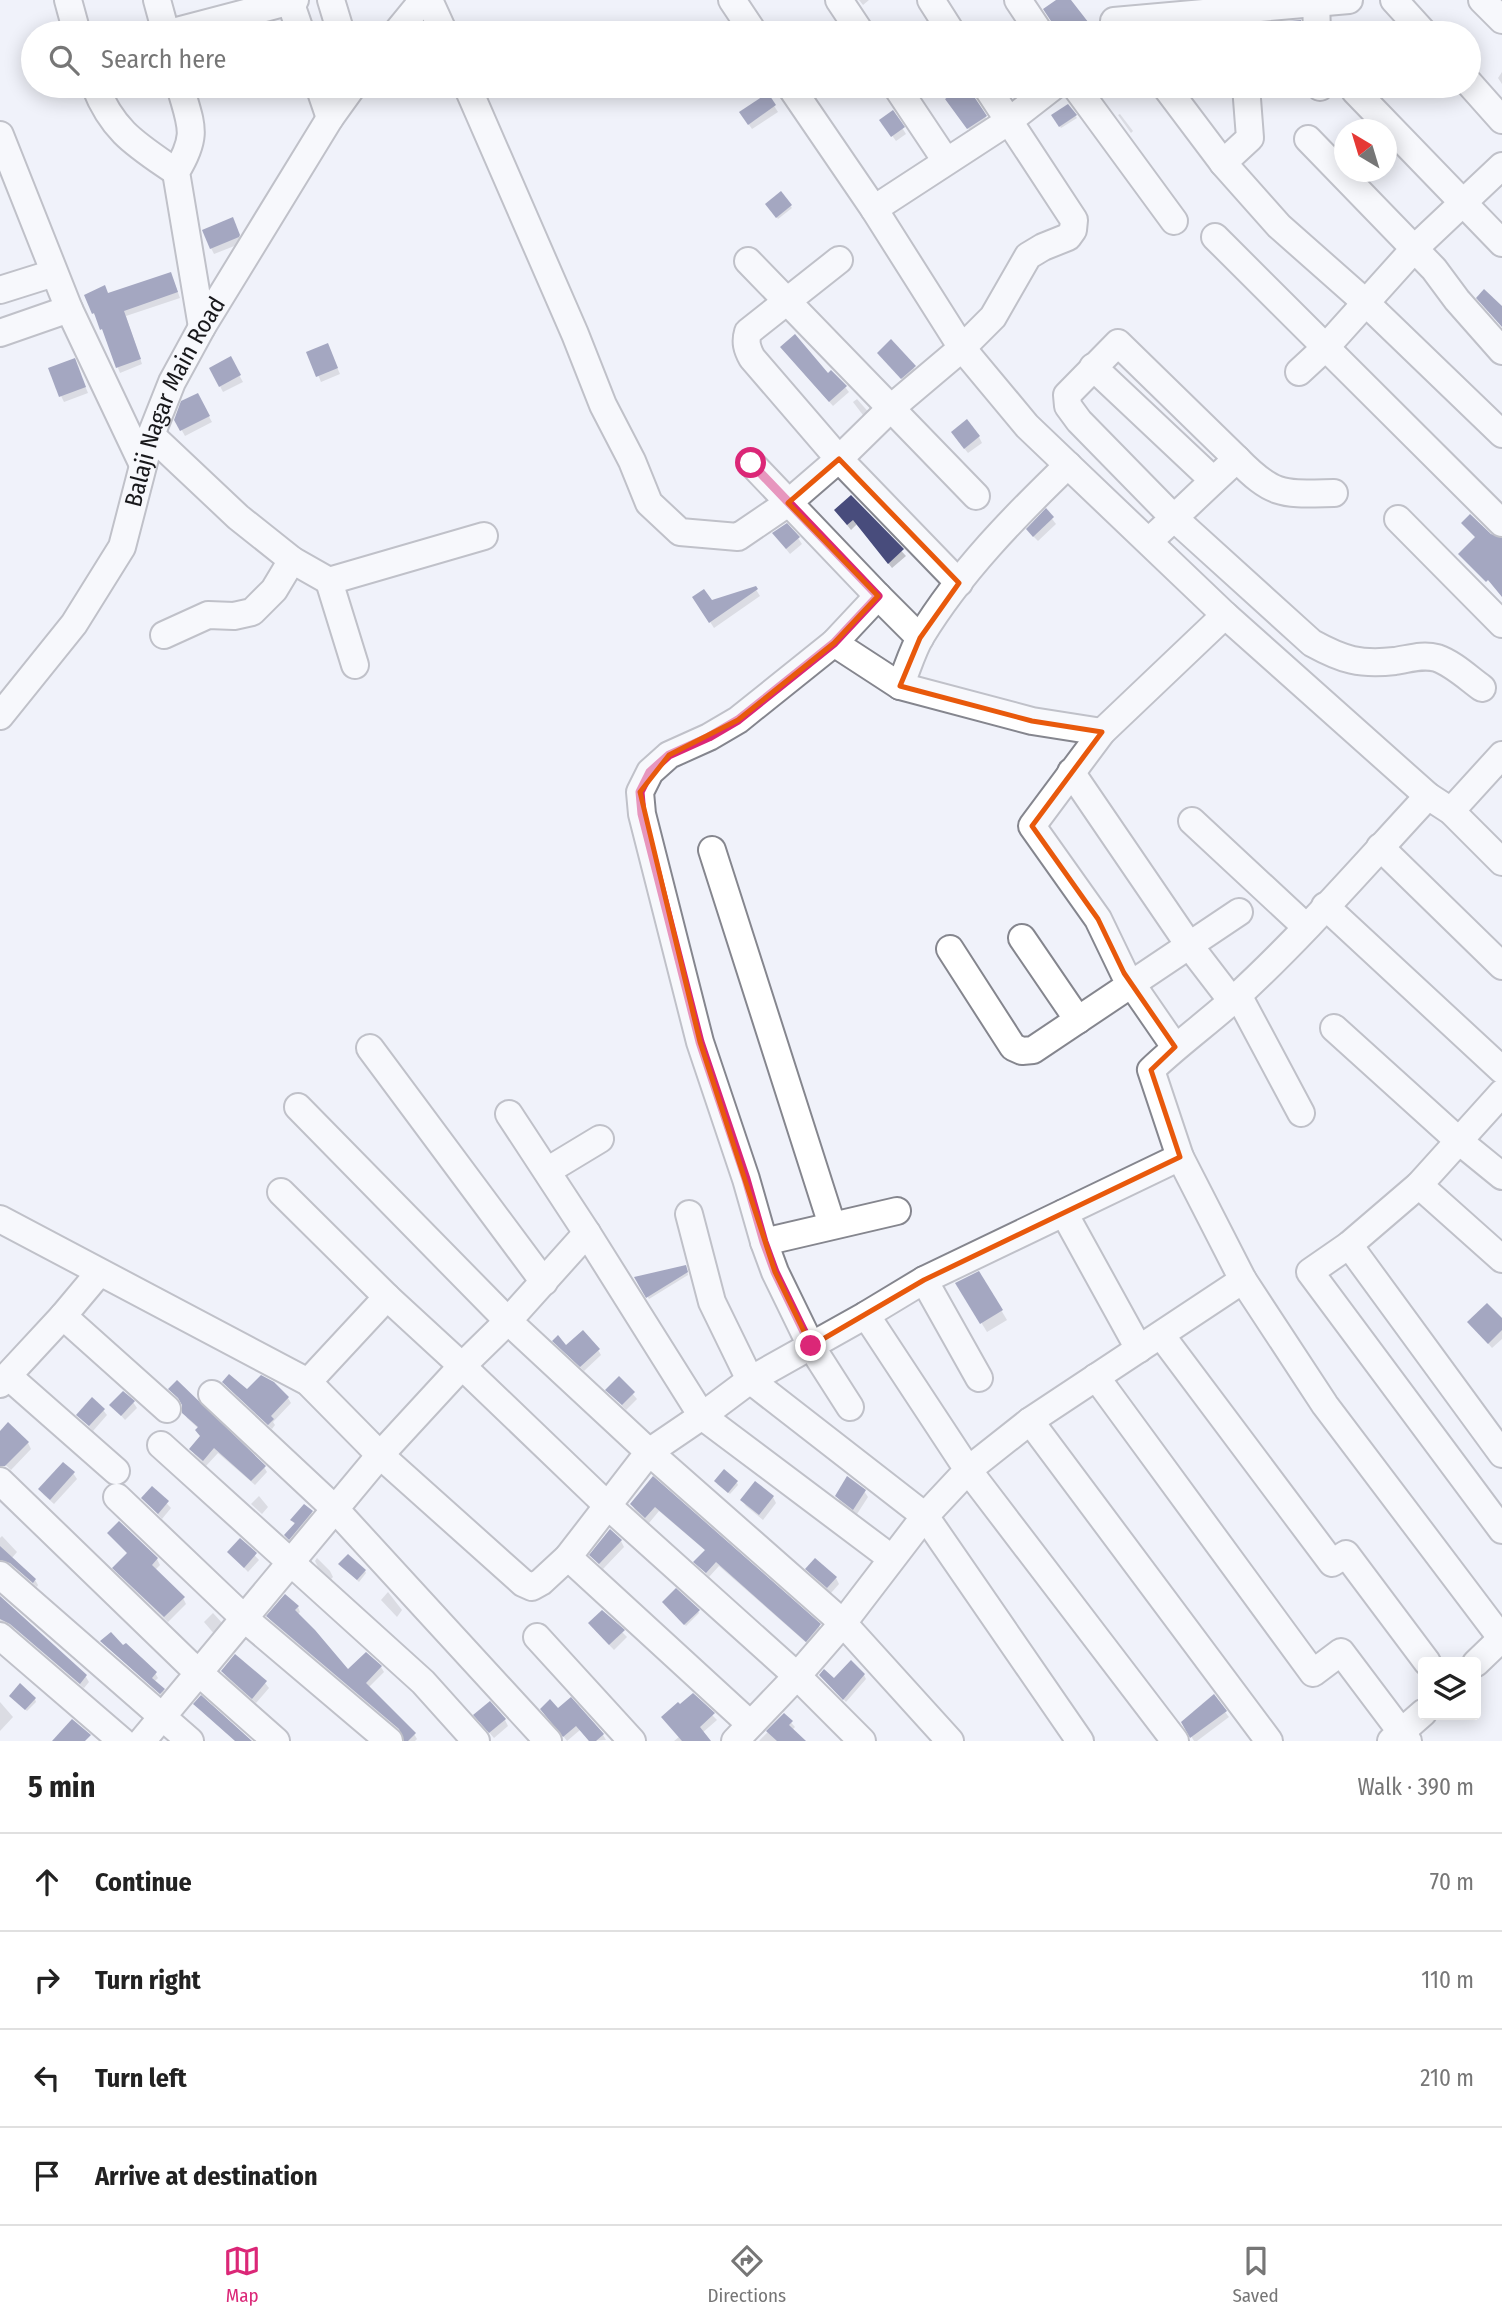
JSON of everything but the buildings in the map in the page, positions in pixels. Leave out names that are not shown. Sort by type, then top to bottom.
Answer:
[{"type":"street","points":[[68,0],[74,21]]},
{"type":"street","points":[[157,0],[163,21]]},
{"type":"street","points":[[331,0],[337,21]]},
{"type":"street","points":[[406,21],[423,0]]},
{"type":"street","points":[[429,0],[439,21]]},
{"type":"street","points":[[732,0],[746,21]]},
{"type":"street","points":[[839,0],[853,21]]},
{"type":"street","points":[[930,0],[944,21]]},
{"type":"street","points":[[1018,0],[1032,21]]},
{"type":"street","points":[[1114,21],[1240,14],[1316,1],[1349,0]]},
{"type":"street","points":[[1394,0],[1413,21]]},
{"type":"street","points":[[1482,0],[1502,20]]},
{"type":"street","points":[[214,21],[293,1],[298,21]]},
{"type":"street","points":[[1316,1],[1317,21]]},
{"type":"street","points":[[1481,96],[1502,120]]},
{"type":"street","points":[[100,98],[104,108],[131,141],[176,172]]},
{"type":"street","points":[[183,98],[191,135],[189,150],[176,172],[202,327]]},
{"type":"street","points":[[323,98],[330,118]]},
{"type":"street","name":"Balaji Nagar Main Road","points":[[0,716],[74,624],[122,547],[151,435],[172,382],[202,327],[344,98]]},
{"type":"street","points":[[472,98],[603,405],[632,461],[649,503],[680,533],[738,537],[788,503],[839,459],[891,408],[962,348],[993,317],[1028,256],[1068,237],[1073,230],[1074,220],[994,98]]},
{"type":"street","points":[[798,98],[874,209],[962,348],[1027,426],[1225,614],[1428,796],[1451,811],[1502,862]]},
{"type":"street","points":[[904,98],[946,161]]},
{"type":"street","points":[[874,209],[1009,121],[1039,98]]},
{"type":"street","points":[[1084,98],[1174,221]]},
{"type":"street","points":[[1174,98],[1223,163],[1279,226],[1365,302],[1502,434]]},
{"type":"street","points":[[1223,163],[1250,138],[1247,98]]},
{"type":"street","points":[[1362,98],[1502,243]]},
{"type":"street","points":[[0,135],[68,309],[143,466]]},
{"type":"street","points":[[1308,139],[1415,248],[1502,351]]},
{"type":"street","points":[[1299,372],[1326,347],[1415,248],[1502,166]]},
{"type":"street","points":[[1215,237],[1502,523]]},
{"type":"street","points":[[839,260],[748,332],[747,349],[839,459],[959,583]]},
{"type":"street","points":[[748,261],[976,496]]},
{"type":"street","points":[[0,290],[54,273]]},
{"type":"street","points":[[0,333],[68,309]]},
{"type":"street","points":[[1334,493],[1294,494],[1278,491],[1256,478],[1118,343],[1067,395],[1068,406],[1079,421],[1174,518],[1312,643],[1329,653],[1364,663],[1423,655],[1439,659],[1482,688]]},
{"type":"street","points":[[1093,367],[1213,480]]},
{"type":"street","points":[[151,435],[238,517],[292,560],[329,581],[355,665]]},
{"type":"street","points":[[1150,541],[1237,459]]},
{"type":"street","points":[[751,463],[919,638]]},
{"type":"street","points":[[900,686],[919,638],[959,583],[1008,523],[1068,465]]},
{"type":"street","points":[[1398,519],[1502,624]]},
{"type":"street","points":[[329,581],[484,536]]},
{"type":"street","points":[[164,635],[208,615],[234,616],[252,612],[274,590],[292,560]]},
{"type":"street","points":[[850,1407],[811,1346],[775,1272],[764,1242],[700,1042],[642,814],[640,792],[650,772],[669,755],[738,720],[834,643],[878,596]]},
{"type":"street","points":[[1175,1046],[1124,973],[1098,919],[1032,826],[1102,732],[1225,614]]},
{"type":"street","points":[[834,643],[900,686],[1032,721],[1102,732]]},
{"type":"street","points":[[1451,811],[1502,755]]},
{"type":"street","points":[[1071,772],[1189,945],[1235,998],[1301,1113]]},
{"type":"street","points":[[1428,796],[1306,927],[1235,998],[1175,1046],[1152,1070],[1180,1157],[1243,1280],[1325,1405],[1502,1639],[1481,1658]]},
{"type":"street","points":[[1192,821],[1306,927]]},
{"type":"street","points":[[1380,847],[1502,966]]},
{"type":"street","points":[[712,850],[832,1225]]},
{"type":"street","points":[[1325,906],[1502,1070]]},
{"type":"street","points":[[950,949],[1013,1047],[1022,1051],[1032,1050],[1239,912]]},
{"type":"street","points":[[1022,938],[1078,1020]]},
{"type":"street","points":[[1334,1028],[1502,1177]]},
{"type":"street","points":[[370,1048],[544,1282]]},
{"type":"street","points":[[1502,1093],[1419,1185],[1349,1245],[1310,1272],[1502,1530]]},
{"type":"street","points":[[298,1107],[508,1321],[649,1452],[843,1623],[950,1741]]},
{"type":"street","points":[[509,1114],[702,1416],[891,1558]]},
{"type":"street","points":[[547,1171],[600,1139]]},
{"type":"street","points":[[0,1219],[308,1382],[380,1455],[523,1583],[532,1587],[541,1583],[568,1557],[649,1452],[750,1380],[924,1280],[1180,1157]]},
{"type":"street","points":[[1419,1185],[1502,1259]]},
{"type":"street","points":[[281,1192],[387,1297],[608,1506],[797,1676],[862,1741]]},
{"type":"street","points":[[764,1242],[897,1211]]},
{"type":"street","points":[[1064,1213],[1150,1342],[1332,1563],[1346,1554],[1423,1657]]},
{"type":"street","points":[[689,1214],[712,1302],[750,1380],[925,1516],[1080,1741]]},
{"type":"street","points":[[142,1741],[380,1455],[462,1366],[508,1321],[587,1233]]},
{"type":"street","points":[[1349,1245],[1502,1454]]},
{"type":"street","points":[[99,1273],[4,1380],[116,1471]]},
{"type":"street","points":[[924,1280],[979,1378]]},
{"type":"street","points":[[568,1557],[742,1733],[843,1623],[925,1516],[968,1471],[1030,1420],[1243,1280]]},
{"type":"street","points":[[308,1382],[387,1297]]},
{"type":"street","points":[[866,1315],[968,1471],[1175,1741]]},
{"type":"street","points":[[63,1316],[167,1409]]},
{"type":"street","points":[[1096,1377],[1313,1673],[1341,1652],[1401,1738],[1418,1719]]},
{"type":"street","points":[[212,1394],[335,1509],[548,1741]]},
{"type":"street","points":[[1030,1420],[1269,1741]]},
{"type":"street","points":[[161,1445],[423,1682],[476,1741]]},
{"type":"street","points":[[0,1481],[188,1662],[276,1741]]},
{"type":"street","points":[[117,1497],[245,1619],[389,1741]]},
{"type":"street","points":[[0,1575],[190,1741]]},
{"type":"street","points":[[0,1636],[122,1741]]},
{"type":"street","points":[[537,1637],[632,1741]]},
{"type":"highlighted area","points":[[839,459],[959,583],[920,638],[900,686],[1032,721],[1102,732],[1032,826],[1098,919],[1124,973],[1175,1047],[1151,1070],[1180,1157],[924,1280],[811,1346],[775,1272],[700,1042],[640,792],[669,755],[738,720],[834,643],[878,596],[788,503]]},
{"type":"route","points":[[751,463],[878,596],[834,643],[738,720],[669,755],[650,772],[640,792],[642,814],[700,1042],[764,1242],[775,1272],[811,1346]]}]
